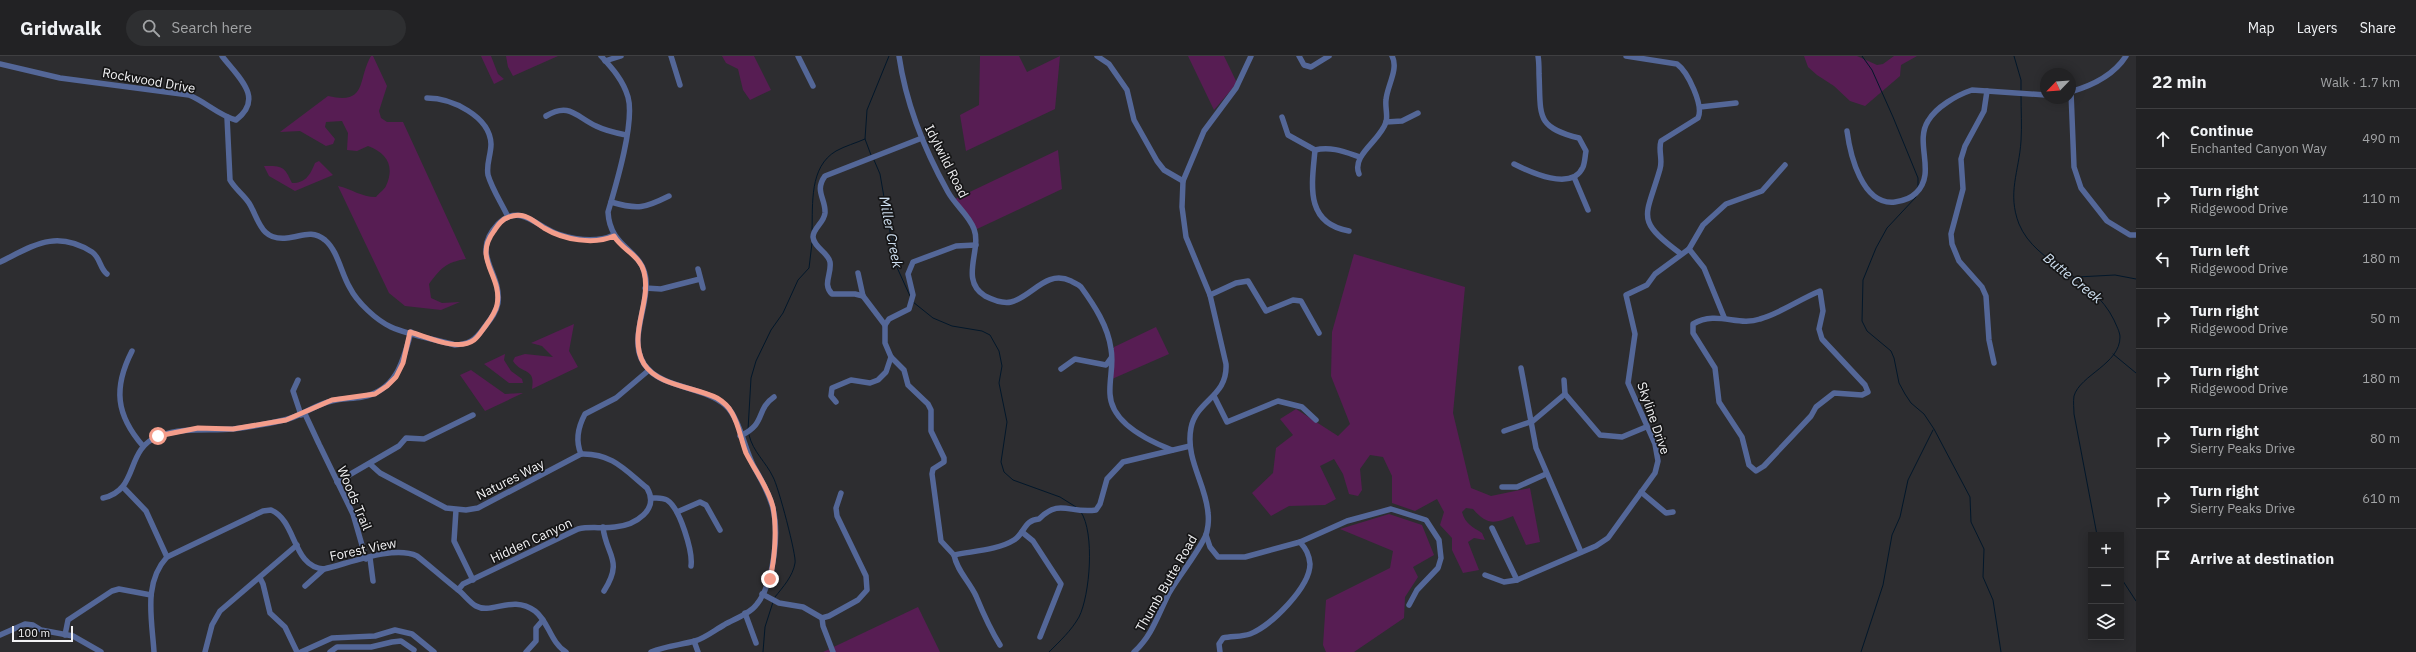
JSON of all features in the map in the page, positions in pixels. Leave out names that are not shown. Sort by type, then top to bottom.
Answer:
[{"type":"street","points":[[222,56],[249,92],[250,103],[245,113],[236,120],[227,117],[230,180],[235,189],[249,203],[258,225],[266,233],[275,237],[287,238],[306,233],[316,235],[332,247],[350,288],[357,298],[391,327],[455,345],[465,344],[475,340],[495,314],[498,304],[497,285],[485,257],[487,240],[498,224],[508,217],[523,215],[558,234],[591,241],[602,241],[614,236]]},
{"type":"street","points":[[603,58],[620,56]]},
{"type":"street","points":[[671,56],[680,84]]},
{"type":"street","points":[[798,56],[813,86]]},
{"type":"street","name":"Idylwild Road","points":[[899,56],[903,82],[922,138],[948,192],[974,228],[976,245],[971,271],[975,285],[983,295],[996,301],[1010,303],[1051,279],[1066,279],[1079,285],[1093,305],[1108,334],[1112,358],[1110,397],[1114,409],[1124,422],[1160,446],[1172,450]]},
{"type":"street","points":[[1097,56],[1108,64],[1127,90],[1134,120],[1157,161],[1164,170],[1183,181]]},
{"type":"street","name":"Thumb Butte Road","points":[[1134,652],[1149,636],[1170,593],[1206,535],[1208,513],[1190,446],[1191,427],[1197,413],[1223,385],[1226,373],[1210,295],[1186,237],[1182,207],[1183,181],[1204,131],[1236,88],[1251,56]]},
{"type":"street","points":[[1299,56],[1304,65],[1311,67],[1329,56]]},
{"type":"street","points":[[1359,174],[1357,169],[1360,157],[1378,137],[1386,122],[1388,84],[1395,67],[1392,56]]},
{"type":"street","points":[[1514,164],[1539,176],[1557,179],[1574,176],[1582,168],[1586,151],[1579,138],[1557,132],[1546,125],[1541,112],[1538,56]]},
{"type":"street","points":[[1626,56],[1672,62],[1681,67],[1700,107],[1698,118],[1661,141],[1661,167],[1646,210],[1648,218],[1657,235],[1681,254]]},
{"type":"street","points":[[2076,90],[2091,85],[2105,76],[2126,56]]},
{"type":"street","points":[[603,58],[618,75],[628,97],[629,118],[611,202],[609,221],[614,236],[639,261],[644,270],[645,288],[637,344],[640,354],[649,370],[658,376],[717,398],[732,412],[746,452],[767,492],[774,518],[773,569],[757,604],[745,613],[694,641],[665,646],[651,652]]},
{"type":"street","name":"Rockwood Drive","points":[[0,64],[60,78],[189,95],[205,102],[227,117]]},
{"type":"street","points":[[1847,131],[1849,152],[1863,184],[1873,195],[1883,201],[1890,203],[1903,201],[1916,194],[1922,187],[1925,177],[1922,137],[1929,119],[1963,93],[1972,90],[2040,95]]},
{"type":"street","points":[[1987,91],[1984,111],[1965,146],[1961,159],[1963,189],[1951,234],[1952,244],[1959,261],[1982,287],[1986,296],[1989,340],[1994,363]]},
{"type":"street","points":[[427,98],[441,98],[478,117],[486,126],[491,145],[487,165],[489,176],[508,217]]},
{"type":"street","points":[[1700,107],[1736,103]]},
{"type":"street","points":[[2071,104],[2074,167],[2081,188],[2107,221],[2130,235],[2136,236]]},
{"type":"street","points":[[546,116],[558,110],[570,111],[610,132],[626,135]]},
{"type":"street","points":[[1386,122],[1402,121],[1418,112]]},
{"type":"street","points":[[1282,117],[1284,127],[1288,135],[1315,150],[1324,148],[1343,150],[1360,157]]},
{"type":"street","points":[[863,296],[855,294],[832,294],[828,290],[827,285],[830,263],[824,251],[815,244],[813,237],[815,231],[824,218],[825,211],[819,190],[820,182],[825,176],[922,138]]},
{"type":"street","points":[[1315,150],[1312,189],[1313,201],[1318,211],[1326,221],[1349,231]]},
{"type":"street","name":"Skyline Drive","points":[[1485,575],[1504,582],[1517,580],[1581,552],[1608,538],[1655,473],[1658,461],[1654,444],[1628,383],[1635,334],[1626,295],[1647,285],[1654,274],[1689,249],[1703,225],[1726,204],[1762,191],[1785,165]]},
{"type":"street","points":[[1574,176],[1588,210]]},
{"type":"street","points":[[611,202],[626,206],[646,207],[670,196]]},
{"type":"street","points":[[0,262],[38,244],[55,240],[92,252],[107,274]]},
{"type":"street","points":[[976,245],[956,246],[913,262],[908,274],[913,296],[909,309],[889,319],[885,325],[885,344],[891,357],[904,370],[908,385],[928,404],[931,410],[929,425],[944,458],[944,462],[933,469],[932,474],[941,541],[954,554],[956,565],[976,595],[983,615],[1000,645]]},
{"type":"street","points":[[1689,249],[1704,268],[1724,317]]},
{"type":"street","points":[[698,270],[703,288]]},
{"type":"street","points":[[858,273],[863,296],[885,325]]},
{"type":"street","points":[[645,288],[661,289],[700,279]]},
{"type":"street","points":[[1210,295],[1236,283],[1248,281],[1266,311],[1293,300],[1301,301],[1319,333]]},
{"type":"street","points":[[1820,291],[1823,311],[1820,329],[1822,339],[1865,385],[1868,392],[1862,395],[1834,393],[1816,407],[1811,416],[1764,466],[1756,471],[1749,465],[1742,437],[1719,402],[1715,368],[1693,333],[1693,324],[1702,319],[1724,317],[1760,320],[1820,291]]},
{"type":"street","points":[[103,498],[115,495],[123,487],[135,458],[143,446],[158,436],[198,428],[233,429],[286,420],[303,414],[324,403],[375,394],[387,386],[403,363],[410,332]]},
{"type":"street","points":[[132,351],[122,378],[120,405],[124,419],[130,431],[143,446]]},
{"type":"street","points":[[836,402],[831,396],[832,388],[851,380],[870,383],[878,380],[886,372],[891,357]]},
{"type":"street","points":[[1060,369],[1075,359],[1106,365],[1112,358]]},
{"type":"street","points":[[1521,368],[1533,421],[1536,448],[1581,552]]},
{"type":"street","points":[[649,370],[616,398],[585,414],[577,433],[578,448],[581,454],[593,454],[612,459],[647,488],[651,498],[666,499],[674,506],[693,556],[691,566]]},
{"type":"street","name":"Woods Trail","points":[[298,380],[293,391],[356,523],[368,558],[372,581]]},
{"type":"street","points":[[1564,380],[1565,394],[1600,435],[1622,437],[1646,427]]},
{"type":"street","points":[[1504,431],[1533,421],[1565,394]]},
{"type":"street","points":[[1214,396],[1227,422],[1278,400],[1302,407],[1316,420]]},
{"type":"street","points":[[740,436],[756,427],[766,403],[774,397]]},
{"type":"street","points":[[337,482],[399,446],[406,438],[424,439],[473,415]]},
{"type":"street","points":[[954,554],[1007,543],[1016,539],[1026,524],[1033,520],[1039,519],[1048,510],[1055,507],[1076,511],[1096,510],[1100,504],[1107,479],[1123,462],[1190,446]]},
{"type":"street","name":"Natures Way","points":[[370,464],[380,473],[442,506],[456,510],[478,508],[581,454]]},
{"type":"street","points":[[1502,487],[1517,486],[1546,474]]},
{"type":"street","points":[[123,487],[146,511],[167,557]]},
{"type":"street","points":[[1641,492],[1666,513],[1673,512]]},
{"type":"street","points":[[762,594],[779,603],[803,607],[822,618],[830,616],[858,600],[868,590],[866,576],[837,516],[836,508],[841,493]]},
{"type":"street","name":"Hidden Canyon","points":[[458,590],[473,580],[578,529],[621,526],[645,515],[651,507],[651,498]]},
{"type":"street","points":[[677,512],[700,502],[706,505],[720,530]]},
{"type":"street","points":[[1206,535],[1210,547],[1218,558],[1230,559],[1245,557],[1300,542],[1346,521],[1391,509],[1426,520],[1439,540],[1441,558],[1438,568],[1417,590],[1409,605]]},
{"type":"street","name":"Forest View","points":[[154,652],[151,595],[154,575],[167,557],[263,511],[271,510],[284,518],[305,562],[317,568],[324,569],[394,552],[410,552],[417,556],[476,606],[483,608],[512,603],[524,605],[534,611],[543,620],[555,643],[566,652]]},
{"type":"street","points":[[456,510],[454,541],[473,580]]},
{"type":"street","points":[[603,527],[604,540],[612,552],[614,563],[611,580],[604,591]]},
{"type":"street","points":[[1492,528],[1517,580]]},
{"type":"street","points":[[1022,532],[1033,541],[1061,584],[1040,637]]},
{"type":"street","points":[[1220,652],[1219,644],[1223,638],[1248,634],[1258,630],[1293,600],[1301,588],[1310,566],[1308,553],[1300,542]]},
{"type":"street","points":[[205,652],[212,625],[220,611],[297,545]]},
{"type":"street","points":[[305,586],[324,569]]},
{"type":"street","points":[[260,578],[264,584],[270,613],[285,627],[297,652]]},
{"type":"street","points":[[64,635],[68,620],[112,591],[119,589],[151,595]]},
{"type":"street","points":[[745,613],[756,643]]},
{"type":"street","points":[[822,618],[823,626],[833,652]]},
{"type":"street","points":[[526,652],[536,641],[536,628],[543,620]]},
{"type":"street","points":[[0,635],[25,624],[86,642],[101,652]]},
{"type":"street","points":[[301,652],[332,638],[375,636],[395,630],[412,634],[434,652]]},
{"type":"street","points":[[694,641],[698,652]]},
{"type":"street","points":[[330,652],[337,647],[371,647],[392,642],[401,642],[414,650]]},
{"type":"shaded area","points":[[371,56],[373,56],[387,86],[379,111],[381,118],[387,122],[403,122],[466,259],[448,264],[429,284],[431,298],[442,303],[460,302],[441,310],[405,306],[389,293],[338,186],[366,196],[376,197],[385,187],[389,179],[390,172],[388,161],[384,156],[380,152],[368,146],[357,151],[347,150],[348,133],[342,121],[326,122],[325,127],[335,139],[333,144],[326,146],[300,131],[280,132],[328,96],[341,98],[350,97],[355,94],[362,82]]},
{"type":"shaded area","points":[[481,56],[491,56],[498,74],[504,79],[494,84]]},
{"type":"shaded area","points":[[506,56],[558,56],[513,76],[508,67]]},
{"type":"shaded area","points":[[722,56],[754,56],[771,90],[750,100],[743,90],[738,69],[726,63]]},
{"type":"shaded area","points":[[980,56],[1019,56],[1027,72],[1060,56],[1055,109],[966,151],[960,115],[979,105]]},
{"type":"shaded area","points":[[1188,56],[1224,56],[1237,83],[1214,110]]},
{"type":"shaded area","points":[[1804,56],[1857,56],[1877,65],[1883,64],[1894,56],[1917,56],[1901,65],[1900,76],[1865,106],[1850,101],[1834,86],[1817,75],[1808,67]]},
{"type":"shaded area","points":[[1058,150],[1062,189],[977,229],[955,199]]},
{"type":"shaded area","points":[[319,161],[333,175],[295,191],[269,176],[264,166],[275,166],[282,168],[287,173],[292,183],[297,183],[307,178],[315,163]]},
{"type":"shaded area","points":[[1354,254],[1465,287],[1453,413],[1471,488],[1491,496],[1530,488],[1540,542],[1526,545],[1513,516],[1501,521],[1491,522],[1482,518],[1473,509],[1466,508],[1462,512],[1465,520],[1482,533],[1485,540],[1474,538],[1468,542],[1479,570],[1463,573],[1452,550],[1452,538],[1440,525],[1444,512],[1437,499],[1415,511],[1392,503],[1392,476],[1383,457],[1370,455],[1360,469],[1362,490],[1358,496],[1349,494],[1343,474],[1334,459],[1320,466],[1336,499],[1325,505],[1289,506],[1271,516],[1252,493],[1273,473],[1276,448],[1293,435],[1280,419],[1296,409],[1338,436],[1350,424],[1331,376],[1332,332]]},
{"type":"shaded area","points":[[574,324],[569,351],[578,367],[532,389],[532,377],[513,361],[515,357],[525,354],[553,357],[542,346],[531,343]]},
{"type":"shaded area","points":[[1156,327],[1169,354],[1112,379],[1114,347]]},
{"type":"shaded area","points":[[505,354],[504,360],[511,371],[522,379],[523,383],[509,383],[484,364]]},
{"type":"shaded area","points":[[471,370],[505,394],[523,393],[485,411],[460,375]]},
{"type":"shaded area","points":[[1389,514],[1422,525],[1434,555],[1413,567],[1418,577],[1405,597],[1404,618],[1354,652],[1326,652],[1323,645],[1326,600],[1390,568],[1393,551],[1340,529]]},
{"type":"shaded area","points":[[918,607],[940,652],[823,652]]},
{"type":"waterway","name":"Miller Creek","points":[[871,155],[865,139],[867,110],[889,56]]},
{"type":"waterway","points":[[1862,56],[1872,70],[1893,117],[1918,178],[1918,187]]},
{"type":"waterway","name":"Butte Creek","points":[[2014,56],[2021,80],[2021,90]]},
{"type":"waterway","name":"Butte Creek","points":[[2021,95],[2021,141],[2014,192],[2014,202],[2019,224],[2027,238],[2038,250],[2079,281],[2104,305],[2114,320],[2120,335],[2118,346],[2114,355],[2084,382],[2074,396],[2074,414],[2096,532]]},
{"type":"waterway","points":[[812,230],[814,187],[821,166],[827,158],[836,151],[865,139]]},
{"type":"waterway","name":"Miller Creek","points":[[874,160],[880,174],[890,232],[896,249],[895,263],[910,296]]},
{"type":"waterway","points":[[1916,197],[1887,228],[1876,248],[1863,280],[1862,321],[1867,331],[1891,351],[1894,358],[1899,383],[1911,403],[1924,414],[1934,429],[1970,497],[1971,522],[1984,549],[1983,577],[1993,600],[2001,652]]},
{"type":"waterway","points":[[748,430],[751,378],[756,361],[771,330],[783,313],[798,280],[809,268],[812,243]]},
{"type":"waterway","points":[[2077,277],[2115,275],[2136,279]]},
{"type":"waterway","name":"Miller Creek","points":[[913,302],[933,318],[952,326],[982,331],[990,335],[999,351],[1002,366],[999,383],[1007,422],[1001,462],[1004,472],[1013,480],[1060,497],[1076,507]]},
{"type":"waterway","points":[[2113,354],[2136,373]]},
{"type":"waterway","points":[[1861,652],[1883,585],[1892,535],[1900,517],[1908,480],[1933,430]]},
{"type":"waterway","points":[[749,435],[753,447],[770,472],[779,493],[795,558],[794,568],[790,577],[775,597]]},
{"type":"waterway","name":"Miller Creek","points":[[1049,652],[1076,622],[1083,607],[1086,594],[1089,549],[1088,534],[1081,512]]},
{"type":"waterway","name":"Butte Creek","points":[[2124,583],[2136,601]]},
{"type":"waterway","points":[[763,652],[765,627],[773,602]]},
{"type":"route","points":[[158,436],[198,428],[233,429],[286,420],[304,414],[332,400],[375,394],[387,386],[396,377],[403,363],[410,332],[455,345],[465,344],[475,340],[495,314],[498,304],[497,285],[485,257],[487,240],[498,224],[508,217],[523,215],[532,218],[544,228],[558,234],[591,241],[602,241],[614,236],[633,254],[644,270],[646,281],[637,344],[644,363],[649,370],[658,376],[717,398],[732,412],[746,452],[767,492],[772,506],[774,518],[773,569],[770,579]]}]
